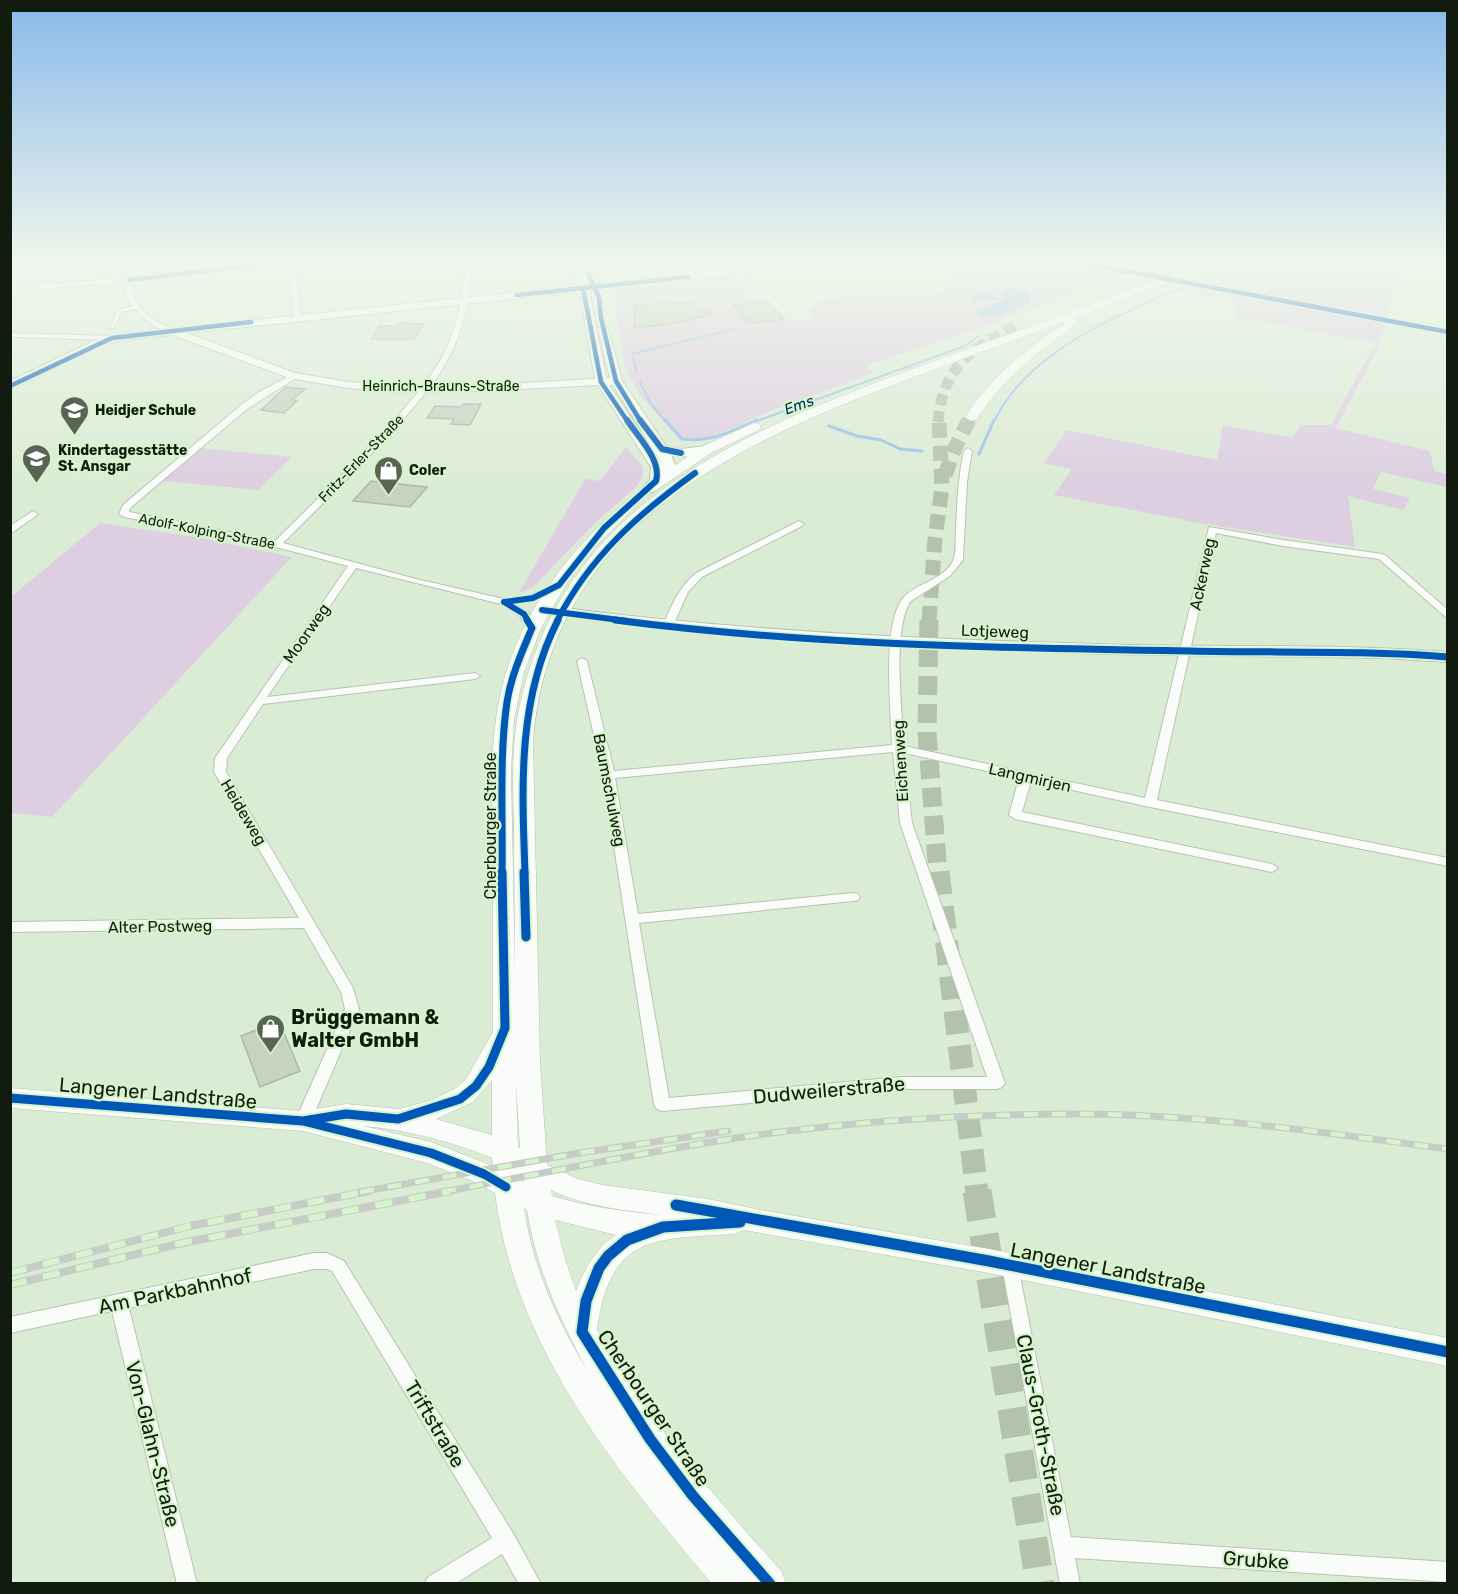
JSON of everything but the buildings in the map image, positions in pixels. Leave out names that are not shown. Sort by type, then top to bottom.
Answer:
[{"type":"main road","name":"Cherbourger Straße","points":[[734,1584],[672,1512],[595,1409],[544,1319],[526,1275],[512,1227],[503,1151],[505,1028],[502,940],[504,737],[507,703],[514,673],[559,585],[604,528],[672,472],[706,450],[768,422],[851,396],[1010,337]]},
{"type":"main road","points":[[971,417],[988,391],[1019,360],[1051,337]]},
{"type":"main road","name":"Cherbourger Straße","points":[[770,1584],[693,1496],[650,1438],[582,1332],[556,1275],[547,1248],[529,1120],[523,770],[529,704],[544,617],[617,535],[666,492],[755,441],[851,396]]},
{"type":"main road","points":[[666,492],[672,486],[672,472],[694,474]]},
{"type":"main road","points":[[398,1119],[460,1099],[476,1086],[489,1067],[505,1028]]},
{"type":"main road","name":"Langener Landstraße","points":[[10,1098],[303,1121],[431,1153],[484,1174],[540,1204],[577,1215],[663,1227],[761,1222]]},
{"type":"main road","name":"Langener Landstraße","points":[[303,1121],[346,1114],[398,1119],[449,1131],[503,1151],[535,1171],[574,1189],[603,1196],[697,1209],[1010,1266],[1448,1352]]},
{"type":"main road","points":[[582,1332],[586,1300],[599,1268],[608,1256],[627,1240],[663,1227]]},
{"type":"street","points":[[10,386],[106,337]]},
{"type":"street","name":"Heinrich-Brauns-Straße","points":[[188,337],[292,376],[348,385],[427,388],[616,381]]},
{"type":"street","name":"Heinrich-Brauns-Straße","points":[[199,337],[234,354]]},
{"type":"street","name":"Fritz-Erler-Straße","points":[[276,544],[373,448],[427,388],[455,337]]},
{"type":"street","points":[[594,337],[601,382],[657,467],[656,481],[649,489]]},
{"type":"street","points":[[603,337],[616,381],[638,418],[662,449],[672,472]]},
{"type":"street","name":"Adolf-Kolping-Straße","points":[[292,376],[244,407],[126,507],[124,514],[276,544],[504,602],[524,614],[544,617]]},
{"type":"street","points":[[662,449],[681,453],[706,450]]},
{"type":"street","name":"Eichenweg","points":[[968,452],[963,474],[959,558],[950,570],[912,596],[902,606],[896,640],[898,748],[901,796],[906,823],[997,1083]]},
{"type":"street","points":[[657,467],[672,472]]},
{"type":"street","points":[[10,531],[33,514]]},
{"type":"street","points":[[668,626],[676,604],[690,582],[704,571],[799,524]]},
{"type":"street","name":"Ackerweg","points":[[1150,803],[1212,529],[1283,543],[1382,557],[1448,616]]},
{"type":"street","name":"Moorweg","points":[[259,701],[354,565]]},
{"type":"street","name":"Adolf-Kolping-Straße","points":[[504,602],[533,598],[559,585]]},
{"type":"street","name":"Lotjeweg","points":[[544,617],[769,635],[1186,651],[1448,657]]},
{"type":"street","name":"Baumschulweg","points":[[582,661],[609,775],[662,1105]]},
{"type":"street","points":[[259,701],[475,676]]},
{"type":"street","name":"Heideweg","points":[[259,701],[221,758],[220,772],[348,992],[352,1009],[303,1121]]},
{"type":"street","name":"Langmirjen","points":[[609,775],[898,748],[1150,803],[1448,862]]},
{"type":"street","points":[[1026,776],[1015,815],[1272,868]]},
{"type":"street","points":[[632,919],[853,897]]},
{"type":"street","name":"Alter Postweg","points":[[10,927],[309,923]]},
{"type":"street","name":"Dudweilerstraße","points":[[662,1105],[902,1083],[997,1083]]},
{"type":"street","name":"Am Parkbahnhof","points":[[10,1325],[119,1304],[314,1261],[327,1261],[339,1266]]},
{"type":"street","name":"Triftstraße","points":[[339,1266],[531,1584]]},
{"type":"street","name":"Claus-Groth-Straße","points":[[1010,1266],[1070,1584]]},
{"type":"street","name":"Von-Glahn-Straße","points":[[119,1304],[187,1584]]},
{"type":"street","points":[[435,1584],[506,1540]]},
{"type":"street","name":"Grubke","points":[[1064,1547],[1448,1572]]},
{"type":"shaded area","points":[[620,337],[950,337],[867,365],[874,373],[768,412],[726,431],[692,440],[680,440],[639,394],[625,368]]},
{"type":"shaded area","points":[[1345,337],[1382,337],[1336,428],[1430,451],[1434,471],[1447,474],[1447,487],[1381,472],[1373,489],[1410,498],[1403,510],[1348,496],[1355,547],[1205,524],[1054,495],[1072,469],[1044,463],[1067,430],[1217,460],[1223,425],[1292,438],[1301,425],[1331,425],[1375,343]]},
{"type":"shaded area","points":[[626,447],[642,466],[643,476],[636,487],[595,523],[533,587],[519,593],[585,479],[600,481]]},
{"type":"shaded area","points":[[201,448],[292,457],[258,490],[162,481]]},
{"type":"shaded area","points":[[100,523],[195,537],[292,557],[52,817],[11,813],[11,597]]},
{"type":"waterway","name":"Ems","points":[[637,373],[632,354],[700,337]]},
{"type":"waterway","name":"Ems","points":[[754,422],[965,346],[977,337]]},
{"type":"waterway","points":[[994,422],[1012,392],[1038,366],[1080,337]]},
{"type":"waterway","name":"Ems","points":[[640,382],[650,402],[666,422]]},
{"type":"waterway","name":"Ems","points":[[665,420],[682,439],[692,440],[721,435],[757,420]]},
{"type":"waterway","points":[[979,454],[994,420]]},
{"type":"waterway","points":[[829,426],[857,436],[881,440],[900,449],[922,451]]},
{"type":"tunnel","points":[[938,422],[941,404],[953,374],[972,352],[994,337]]},
{"type":"tunnel","points":[[969,422],[971,417]]},
{"type":"tunnel","points":[[929,621],[935,539],[942,487],[939,420]]},
{"type":"tunnel","points":[[945,475],[969,420]]},
{"type":"tunnel","points":[[929,620],[927,733],[938,873]]},
{"type":"tunnel","points":[[938,872],[977,1192]]},
{"type":"tunnel","points":[[977,1191],[1040,1584]]},
{"type":"railway","points":[[442,1192],[743,1137],[868,1123],[994,1115],[1078,1114],[1171,1117],[1310,1131],[1448,1149]]},
{"type":"railway","points":[[360,1192],[579,1153],[728,1131]]},
{"type":"railway","points":[[10,1273],[190,1226],[369,1191]]},
{"type":"railway","points":[[10,1285],[182,1243],[450,1191]]},
{"type":"cycle path","points":[[10,386],[98,343],[117,337]]},
{"type":"cycle path","points":[[504,602],[533,598],[559,585],[604,528],[656,481],[658,474],[655,462],[601,382],[592,337]]},
{"type":"cycle path","points":[[606,337],[616,381],[638,418],[662,449],[681,453]]},
{"type":"cycle path","points":[[526,937],[523,809],[525,730],[529,704],[551,632],[587,571],[609,544],[663,495],[695,473]]},
{"type":"cycle path","points":[[303,1121],[346,1114],[398,1119],[460,1099],[476,1086],[489,1067],[505,1028],[502,940],[503,773],[507,703],[514,673],[532,628],[524,614],[504,602]]},
{"type":"cycle path","points":[[542,610],[703,629],[864,641],[1220,652],[1383,653],[1448,657]]},
{"type":"cycle path","points":[[10,1098],[303,1121],[431,1153],[484,1174],[506,1187]]},
{"type":"cycle path","points":[[676,1205],[989,1261],[1448,1352]]},
{"type":"cycle path","points":[[740,1222],[663,1227],[627,1240],[608,1256],[599,1268],[586,1301],[582,1332],[650,1439],[693,1496],[770,1584]]},
{"type":"place","name":"Heidjer Schule","points":[[74,436]]},
{"type":"place","name":"Kindertagesstätte St. Ansgar","points":[[37,484]]},
{"type":"place","name":"Coler","points":[[388,496]]},
{"type":"place","name":"Brüggemann & Walter GmbH","points":[[270,1054]]}]
